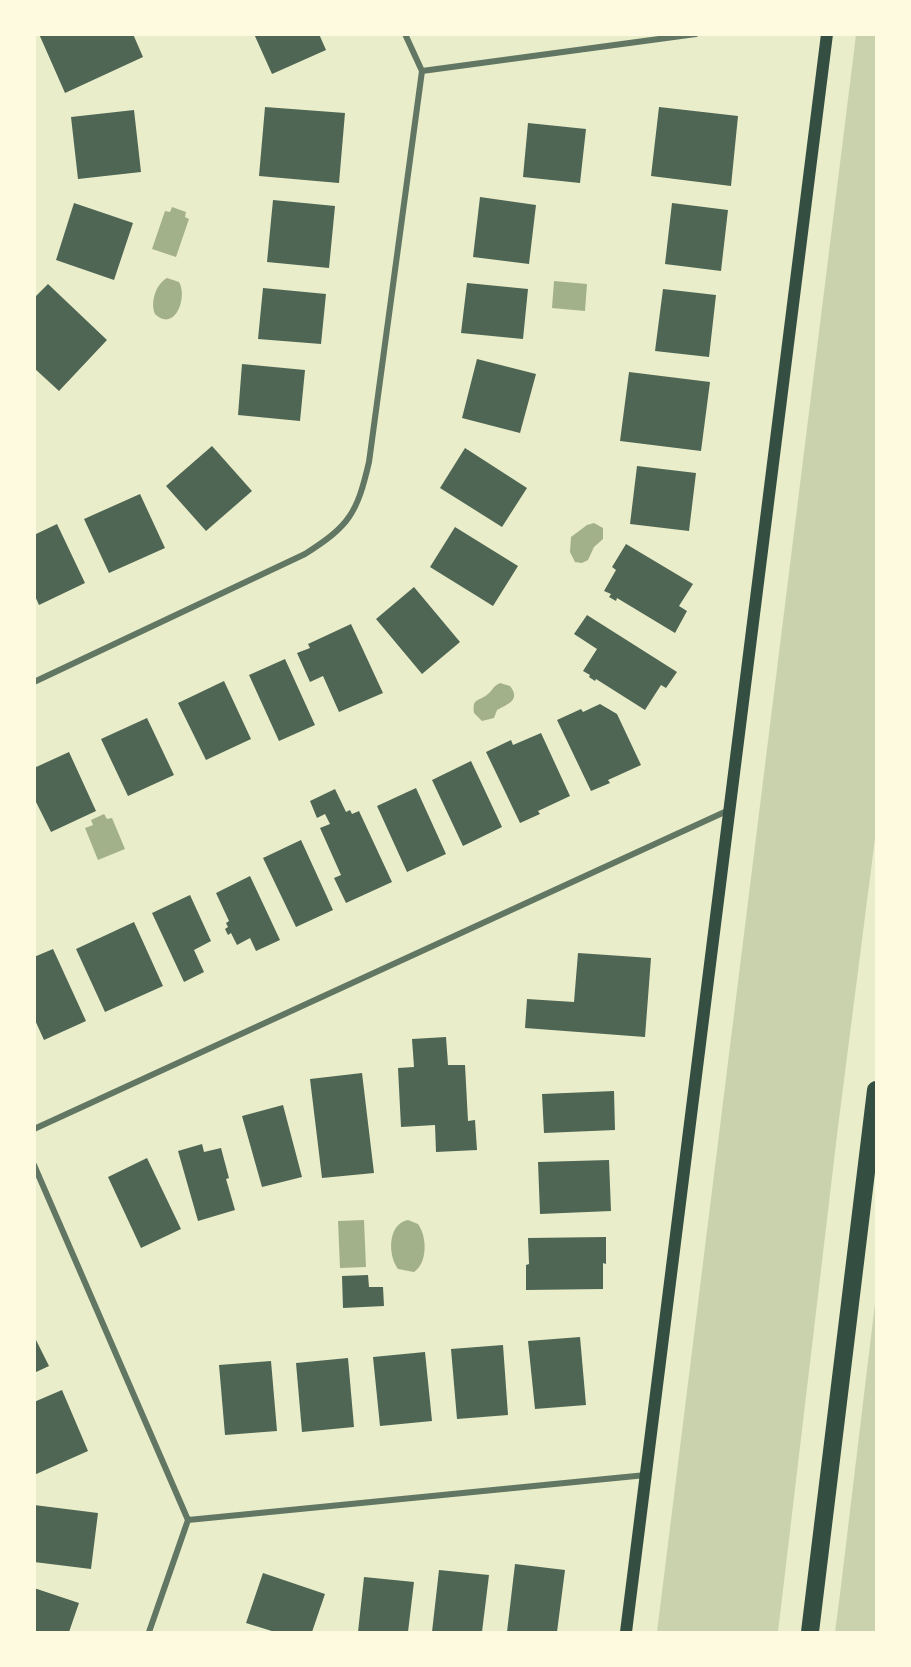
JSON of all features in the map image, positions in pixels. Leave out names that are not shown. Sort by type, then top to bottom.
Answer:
[{"type":"highway","points":[[810,1630],[876,1090]]},
{"type":"main road","points":[[626,1632],[827,34]]},
{"type":"street","points":[[34,682],[305,554],[331,537],[351,516],[362,491],[369,462],[422,71],[405,34]]},
{"type":"street","points":[[422,71],[696,34]]},
{"type":"street","points":[[34,1129],[729,810]]},
{"type":"street","points":[[34,1166],[188,1520],[149,1632]]},
{"type":"street","points":[[188,1520],[646,1475]]},
{"type":"shaded area","points":[[856,35],[876,35],[876,831],[778,1632],[657,1632]]},
{"type":"shaded area","points":[[172,207],[186,212],[185,217],[189,219],[176,257],[152,249],[165,211],[170,212]]},
{"type":"shaded area","points":[[167,278],[179,282],[182,296],[181,304],[174,316],[162,319],[155,314],[153,304],[157,289]]},
{"type":"shaded area","points":[[554,281],[587,284],[585,311],[552,308]]},
{"type":"shaded area","points":[[594,523],[603,528],[603,539],[594,547],[588,560],[582,563],[575,562],[570,552],[571,537],[587,525]]},
{"type":"shaded area","points":[[500,683],[510,686],[514,698],[497,710],[494,718],[482,721],[474,713],[474,704]]},
{"type":"shaded area","points":[[104,814],[107,819],[112,818],[125,849],[98,860],[85,828],[93,825],[91,820]]},
{"type":"shaded area","points":[[364,1220],[366,1267],[340,1268],[338,1221]]},
{"type":"shaded area","points":[[408,1220],[418,1224],[421,1229],[425,1249],[422,1262],[414,1272],[398,1269],[391,1249],[391,1241],[396,1228]]},
{"type":"shaded area","points":[[876,1295],[876,1632],[835,1632],[840,1594]]},
{"type":"building","points":[[39,34],[133,34],[143,57],[65,93]]},
{"type":"building","points":[[254,34],[319,34],[326,50],[272,74]]},
{"type":"building","points":[[265,107],[345,113],[339,183],[259,176]]},
{"type":"building","points":[[659,107],[738,116],[731,186],[651,176]]},
{"type":"building","points":[[134,110],[141,172],[78,179],[71,117]]},
{"type":"building","points":[[528,123],[586,129],[580,183],[523,177]]},
{"type":"building","points":[[480,197],[536,205],[529,264],[473,257]]},
{"type":"building","points":[[273,200],[335,206],[329,268],[267,262]]},
{"type":"building","points":[[74,203],[133,223],[114,280],[56,260]]},
{"type":"building","points":[[672,203],[728,210],[721,271],[665,264]]},
{"type":"building","points":[[467,283],[528,289],[523,339],[461,333]]},
{"type":"building","points":[[48,284],[107,340],[59,391],[34,368],[34,298]]},
{"type":"building","points":[[263,288],[326,294],[321,344],[258,339]]},
{"type":"building","points":[[663,289],[716,295],[709,357],[655,351]]},
{"type":"building","points":[[477,359],[536,374],[520,433],[462,418]]},
{"type":"building","points":[[242,364],[305,370],[300,421],[238,415]]},
{"type":"building","points":[[629,372],[710,382],[701,451],[620,441]]},
{"type":"building","points":[[212,446],[252,491],[206,531],[166,486]]},
{"type":"building","points":[[465,448],[527,488],[502,527],[440,488]]},
{"type":"building","points":[[637,466],[696,473],[689,531],[630,524]]},
{"type":"building","points":[[140,494],[165,548],[109,573],[84,519]]},
{"type":"building","points":[[57,524],[85,583],[39,605],[34,594],[34,535]]},
{"type":"building","points":[[455,527],[518,566],[493,606],[430,567]]},
{"type":"building","points":[[626,544],[693,584],[679,606],[687,611],[675,633],[617,598],[616,601],[609,597],[611,594],[604,591],[616,570],[612,567]]},
{"type":"building","points":[[414,587],[460,642],[422,674],[376,619]]},
{"type":"building","points":[[587,615],[677,672],[666,688],[661,685],[645,710],[596,679],[595,681],[583,671],[597,649],[574,634]]},
{"type":"building","points":[[351,624],[383,693],[339,712],[323,676],[310,682],[297,653],[310,648],[308,644]]},
{"type":"building","points":[[285,659],[315,725],[279,741],[249,675]]},
{"type":"building","points":[[224,681],[251,739],[206,760],[178,703]]},
{"type":"building","points":[[600,704],[617,714],[641,765],[608,780],[610,783],[591,791],[557,720],[581,709],[583,712]]},
{"type":"building","points":[[147,718],[174,775],[128,796],[101,739]]},
{"type":"building","points":[[541,733],[570,796],[538,811],[540,814],[520,823],[486,752],[511,740],[513,745]]},
{"type":"building","points":[[69,752],[96,811],[51,832],[34,798],[34,768]]},
{"type":"building","points":[[471,761],[502,827],[463,846],[432,780]]},
{"type":"building","points":[[416,788],[446,854],[407,872],[377,806]]},
{"type":"building","points":[[335,789],[346,812],[350,810],[352,814],[359,811],[392,882],[346,903],[334,878],[341,875],[320,828],[330,824],[325,814],[317,818],[310,801]]},
{"type":"building","points":[[301,840],[333,910],[296,927],[263,858]]},
{"type":"building","points":[[250,876],[280,940],[256,951],[250,938],[237,945],[231,933],[228,935],[225,929],[229,921],[216,893]]},
{"type":"building","points":[[190,895],[211,941],[194,950],[204,972],[184,982],[152,913]]},
{"type":"building","points":[[134,922],[163,986],[105,1012],[76,949]]},
{"type":"building","points":[[53,949],[86,1021],[44,1040],[34,1018],[34,957]]},
{"type":"building","points":[[578,953],[651,958],[645,1037],[525,1028],[527,999],[574,1002]]},
{"type":"building","points":[[446,1037],[448,1065],[465,1065],[468,1121],[475,1120],[477,1150],[436,1152],[435,1125],[401,1127],[398,1068],[414,1067],[412,1039]]},
{"type":"building","points":[[362,1073],[374,1173],[322,1178],[310,1079]]},
{"type":"building","points":[[614,1091],[615,1130],[544,1133],[542,1094]]},
{"type":"building","points":[[283,1105],[302,1177],[262,1187],[242,1116]]},
{"type":"building","points":[[202,1144],[204,1152],[221,1148],[229,1178],[226,1179],[235,1210],[198,1221],[178,1151]]},
{"type":"building","points":[[147,1158],[181,1229],[141,1248],[108,1177]]},
{"type":"building","points":[[609,1160],[611,1211],[540,1214],[538,1162]]},
{"type":"building","points":[[606,1237],[603,1289],[526,1290],[526,1265],[529,1264],[528,1238]]},
{"type":"building","points":[[368,1275],[369,1287],[383,1287],[384,1306],[343,1308],[342,1276]]},
{"type":"building","points":[[34,1336],[49,1366],[34,1373]]},
{"type":"building","points":[[580,1337],[586,1405],[535,1409],[528,1341]]},
{"type":"building","points":[[503,1345],[508,1415],[457,1419],[451,1349]]},
{"type":"building","points":[[425,1352],[432,1421],[380,1426],[373,1357]]},
{"type":"building","points":[[348,1358],[354,1427],[302,1432],[296,1363]]},
{"type":"building","points":[[271,1361],[277,1431],[225,1435],[219,1365]]},
{"type":"building","points":[[62,1390],[88,1451],[34,1475],[34,1402]]},
{"type":"building","points":[[34,1505],[98,1513],[91,1569],[34,1562]]},
{"type":"building","points":[[515,1564],[565,1570],[557,1632],[507,1632]]},
{"type":"building","points":[[439,1570],[489,1575],[482,1632],[432,1632]]},
{"type":"building","points":[[263,1573],[325,1594],[312,1632],[275,1632],[246,1623]]},
{"type":"building","points":[[364,1577],[414,1582],[408,1632],[358,1632]]},
{"type":"building","points":[[34,1588],[79,1603],[69,1632],[34,1632]]}]
